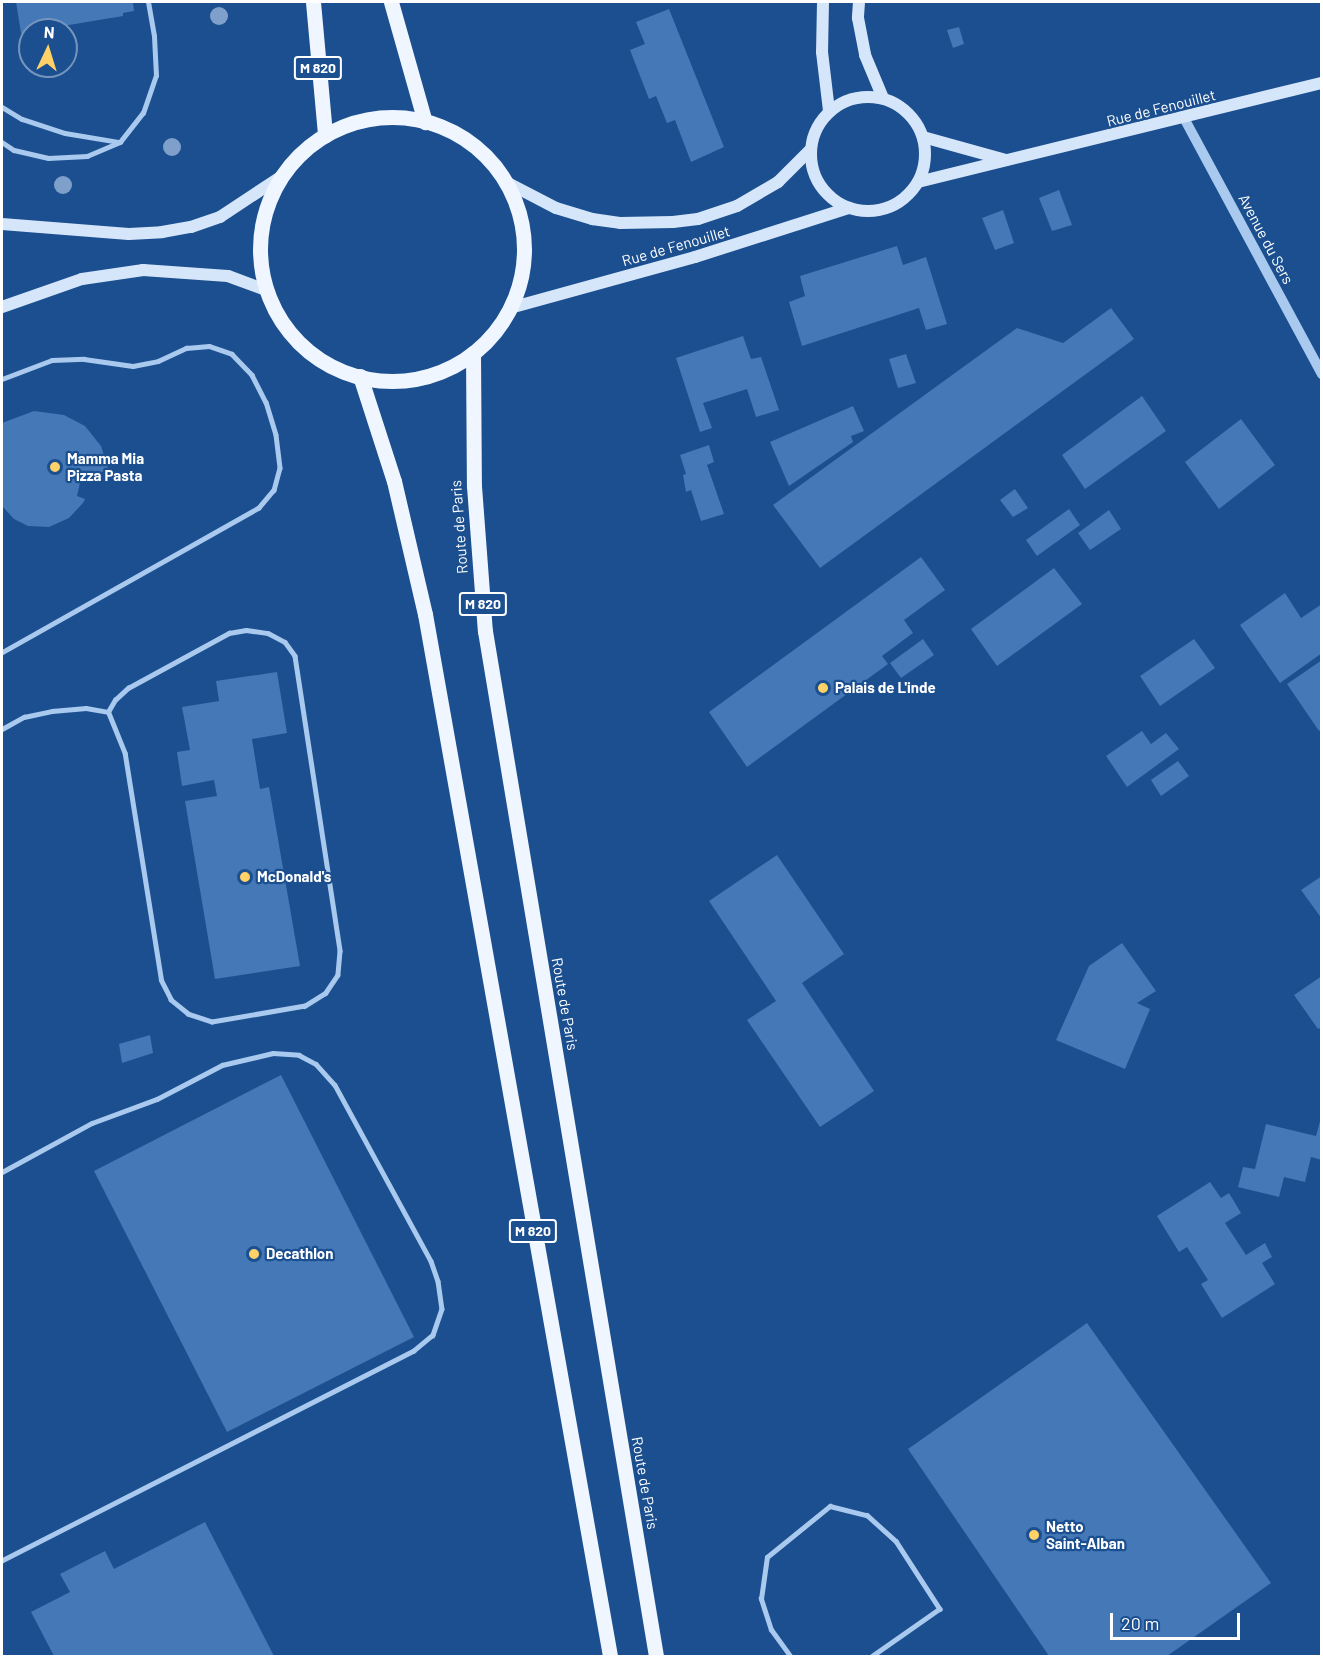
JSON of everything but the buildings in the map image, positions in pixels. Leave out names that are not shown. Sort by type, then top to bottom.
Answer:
[{"type":"main road","name":"M 820","points":[[313,2],[324,135]]},
{"type":"main road","points":[[391,2],[425,122]]},
{"type":"main road","points":[[823,2],[822,52],[829,111]]},
{"type":"main road","points":[[859,2],[858,18],[866,55],[883,98]]},
{"type":"main road","name":"Rue de Fenouillet","points":[[918,182],[1322,83]]},
{"type":"main road","points":[[854,98],[883,98],[900,106],[914,120],[923,137],[925,160],[918,182],[906,197],[888,207],[869,211],[849,208],[828,195],[814,175],[810,150],[813,135],[829,111],[854,98]]},
{"type":"main road","points":[[381,117],[425,122],[466,139],[488,158],[506,182],[518,209],[524,238],[523,267],[510,308],[484,345],[433,375],[414,379],[374,380],[319,359],[296,340],[279,316],[266,290],[260,260],[261,231],[269,203],[282,176],[301,153],[324,135],[352,123],[381,117]]},
{"type":"main road","name":"Rue de Fenouillet","points":[[923,137],[1008,160]]},
{"type":"main road","name":"Rue de Fenouillet","points":[[506,182],[556,208],[592,219],[620,223],[673,222],[698,219],[737,206],[778,182],[810,150]]},
{"type":"main road","points":[[2,224],[129,234],[162,232],[191,227],[220,217],[282,176]]},
{"type":"main road","name":"Rue de Fenouillet","points":[[510,308],[694,257],[849,208]]},
{"type":"main road","points":[[2,307],[82,279],[143,270],[228,276],[266,290]]},
{"type":"main road","name":"Route de Paris","points":[[473,353],[473,476],[485,631],[656,1656]]},
{"type":"main road","name":"M 820","points":[[360,376],[394,482],[425,614],[610,1656]]},
{"type":"street","name":"Avenue du Sers","points":[[1184,118],[1322,374]]},
{"type":"lane","points":[[2,142],[14,150],[48,158],[87,156],[120,142],[143,113],[156,76],[154,36],[148,2]]},
{"type":"lane","points":[[2,107],[22,119],[65,133],[120,142]]},
{"type":"lane","points":[[2,379],[52,360],[84,359],[133,366],[158,361],[186,348],[210,346],[232,354],[252,375],[276,435],[280,468],[274,490],[259,508],[2,652]]},
{"type":"lane","points":[[246,630],[267,633],[285,642],[295,656],[340,951],[338,975],[326,993],[305,1006],[212,1022],[188,1014],[171,1000],[161,980],[125,754],[108,712],[115,700],[128,688],[229,633],[246,630]]},
{"type":"lane","points":[[2,729],[24,717],[52,711],[86,708],[108,712]]},
{"type":"lane","points":[[2,1172],[92,1123],[157,1099],[222,1065],[273,1053],[299,1055],[316,1064],[335,1086],[430,1261],[438,1281],[442,1309],[433,1335],[414,1352],[2,1560]]},
{"type":"lane","points":[[790,1656],[771,1630],[761,1599],[767,1557],[831,1506],[867,1515],[896,1541],[940,1610],[873,1656]]},
{"type":"place","name":"Mamma Mia Pizza Pasta","points":[[55,467]]},
{"type":"place","name":"Palais de L'inde","points":[[823,688]]},
{"type":"place","name":"McDonald's","points":[[245,877]]},
{"type":"place","name":"Decathlon","points":[[254,1254]]},
{"type":"place","name":"Netto Saint-Alban","points":[[1034,1535]]}]
